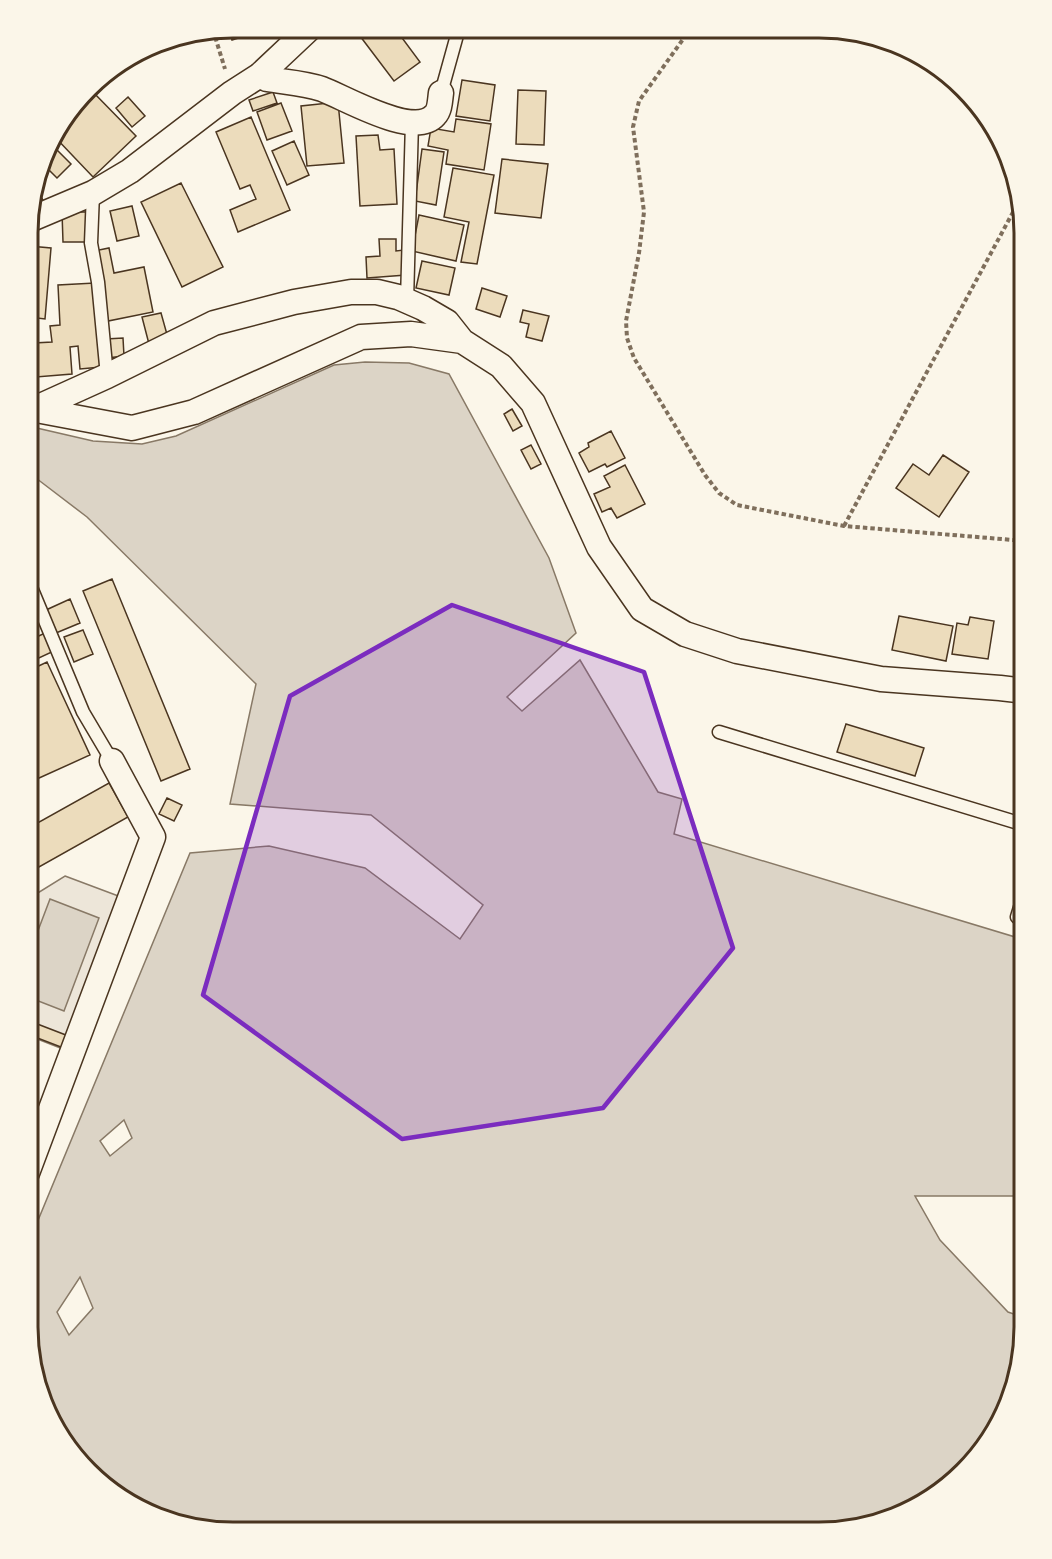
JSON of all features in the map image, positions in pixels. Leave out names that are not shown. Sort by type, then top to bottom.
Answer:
[{"type":"street","points":[[39,216],[93,193],[130,171],[232,93],[260,75],[299,38]]},
{"type":"street","points":[[260,75],[267,79],[319,88],[383,117],[412,122],[426,121],[435,115],[441,93]]},
{"type":"street","points":[[38,406],[107,375],[213,322],[294,302],[351,292],[377,292],[398,297],[447,322],[462,340],[501,366],[533,403],[598,547],[642,609],[685,634],[736,651],[881,679],[1014,689]]},
{"type":"street","points":[[38,410],[132,428],[194,412],[361,337],[411,334],[462,340]]},
{"type":"street","points":[[38,1144],[153,837],[112,761]]},
{"type":"lane","points":[[441,93],[456,38]]},
{"type":"lane","points":[[407,301],[412,122]]},
{"type":"lane","points":[[93,193],[91,243],[98,282],[107,375]]},
{"type":"lane","points":[[38,604],[82,712],[112,761]]},
{"type":"lane","points":[[719,732],[1014,822]]},
{"type":"path","points":[[685,38],[639,101],[633,127],[644,212],[626,321],[627,338],[634,358],[705,476],[719,493],[737,505],[844,526],[1014,541]]},
{"type":"path","points":[[216,39],[232,93]]},
{"type":"path","points":[[844,526],[1013,212]]},
{"type":"highlighted area","points":[[452,605],[644,672],[733,948],[603,1108],[402,1139],[203,995],[290,696]]},
{"type":"shaded area","points":[[365,362],[409,363],[449,374],[549,558],[576,633],[507,697],[522,711],[580,660],[658,792],[682,799],[674,834],[1014,937],[1014,1196],[915,1196],[940,1240],[1008,1312],[1014,1314],[1011,1364],[1004,1389],[982,1435],[948,1473],[928,1489],[882,1511],[857,1518],[819,1522],[233,1522],[182,1515],[158,1507],[114,1481],[78,1445],[58,1413],[41,1364],[38,1339],[38,1220],[190,853],[269,846],[365,868],[460,939],[483,905],[371,815],[230,804],[256,684],[87,517],[38,480],[38,428],[93,441],[142,444],[176,436],[334,365]],"holes":[[[124,1120],[132,1138],[110,1156],[100,1141]],[[80,1277],[93,1308],[69,1335],[57,1312]]]},
{"type":"shaded area","points":[[65,876],[121,897],[68,1051],[38,1039],[38,893]]},
{"type":"shaded area","points":[[50,899],[99,918],[64,1011],[38,1001],[38,931]]},
{"type":"building","points":[[362,38],[402,38],[420,62],[394,81]]},
{"type":"building","points":[[462,80],[495,85],[490,121],[456,116]]},
{"type":"building","points":[[518,90],[546,91],[544,145],[516,144]]},
{"type":"building","points":[[273,92],[277,103],[253,111],[249,100]]},
{"type":"building","points":[[95,95],[136,136],[93,177],[60,142],[70,124]]},
{"type":"building","points":[[128,97],[145,116],[132,127],[116,108]]},
{"type":"building","points":[[338,102],[344,163],[307,166],[301,106]]},
{"type":"building","points":[[281,103],[292,131],[267,140],[257,112]]},
{"type":"building","points":[[251,117],[290,210],[238,232],[230,210],[256,199],[250,185],[240,189],[216,132]]},
{"type":"building","points":[[456,119],[491,124],[484,170],[446,164],[448,150],[428,146],[431,128],[454,132]]},
{"type":"building","points":[[378,135],[380,150],[394,149],[397,204],[360,206],[356,136]]},
{"type":"building","points":[[294,141],[309,175],[287,185],[272,151]]},
{"type":"building","points":[[56,149],[71,164],[57,178],[48,169]]},
{"type":"building","points":[[422,149],[444,152],[436,205],[415,201]]},
{"type":"building","points":[[502,159],[548,164],[541,218],[495,213]]},
{"type":"building","points":[[453,168],[494,175],[477,264],[461,262],[469,222],[444,217]]},
{"type":"building","points":[[181,183],[223,267],[182,287],[141,202]]},
{"type":"building","points":[[132,206],[139,236],[117,241],[110,211]]},
{"type":"building","points":[[62,212],[88,212],[88,242],[63,242]]},
{"type":"building","points":[[419,215],[464,225],[456,261],[412,251]]},
{"type":"building","points":[[379,239],[396,239],[396,251],[404,250],[406,275],[367,278],[366,257],[380,256]]},
{"type":"building","points":[[38,247],[51,248],[45,319],[38,318]]},
{"type":"building","points":[[109,248],[114,273],[144,267],[153,312],[108,321],[94,251]]},
{"type":"building","points":[[422,261],[455,268],[449,295],[416,288]]},
{"type":"building","points":[[95,283],[101,367],[80,369],[78,346],[70,347],[72,374],[38,377],[38,343],[52,342],[50,326],[60,325],[58,285]]},
{"type":"building","points":[[482,288],[507,296],[500,317],[476,309]]},
{"type":"building","points":[[523,310],[549,316],[542,341],[526,337],[529,324],[520,322]]},
{"type":"building","points":[[161,313],[168,338],[149,344],[142,317]]},
{"type":"building","points":[[123,338],[124,356],[107,358],[106,339]]},
{"type":"building","points":[[512,409],[522,426],[513,431],[504,414]]},
{"type":"building","points":[[611,431],[625,458],[607,467],[605,464],[589,472],[579,453],[589,447],[588,443]]},
{"type":"building","points":[[531,445],[541,464],[531,469],[521,450]]},
{"type":"building","points":[[943,455],[969,472],[939,517],[896,488],[913,464],[929,475]]},
{"type":"building","points":[[625,465],[645,504],[617,518],[611,508],[602,512],[594,494],[610,487],[604,476]]},
{"type":"building","points":[[112,579],[190,769],[161,781],[83,591]]},
{"type":"building","points":[[70,599],[80,623],[56,633],[46,610]]},
{"type":"building","points":[[899,616],[953,626],[946,661],[892,650]]},
{"type":"building","points":[[970,617],[994,621],[988,659],[952,654],[957,623],[968,625]]},
{"type":"building","points":[[83,630],[93,654],[74,662],[64,637]]},
{"type":"building","points":[[45,633],[54,651],[38,658],[38,636]]},
{"type":"building","points":[[47,662],[90,755],[38,778],[38,666]]},
{"type":"building","points":[[846,724],[924,748],[915,776],[837,752]]},
{"type":"building","points":[[109,783],[128,817],[39,867],[38,823]]},
{"type":"building","points":[[167,798],[182,805],[174,821],[159,814]]},
{"type":"building","points":[[38,1024],[71,1037],[66,1049],[38,1038]]}]
